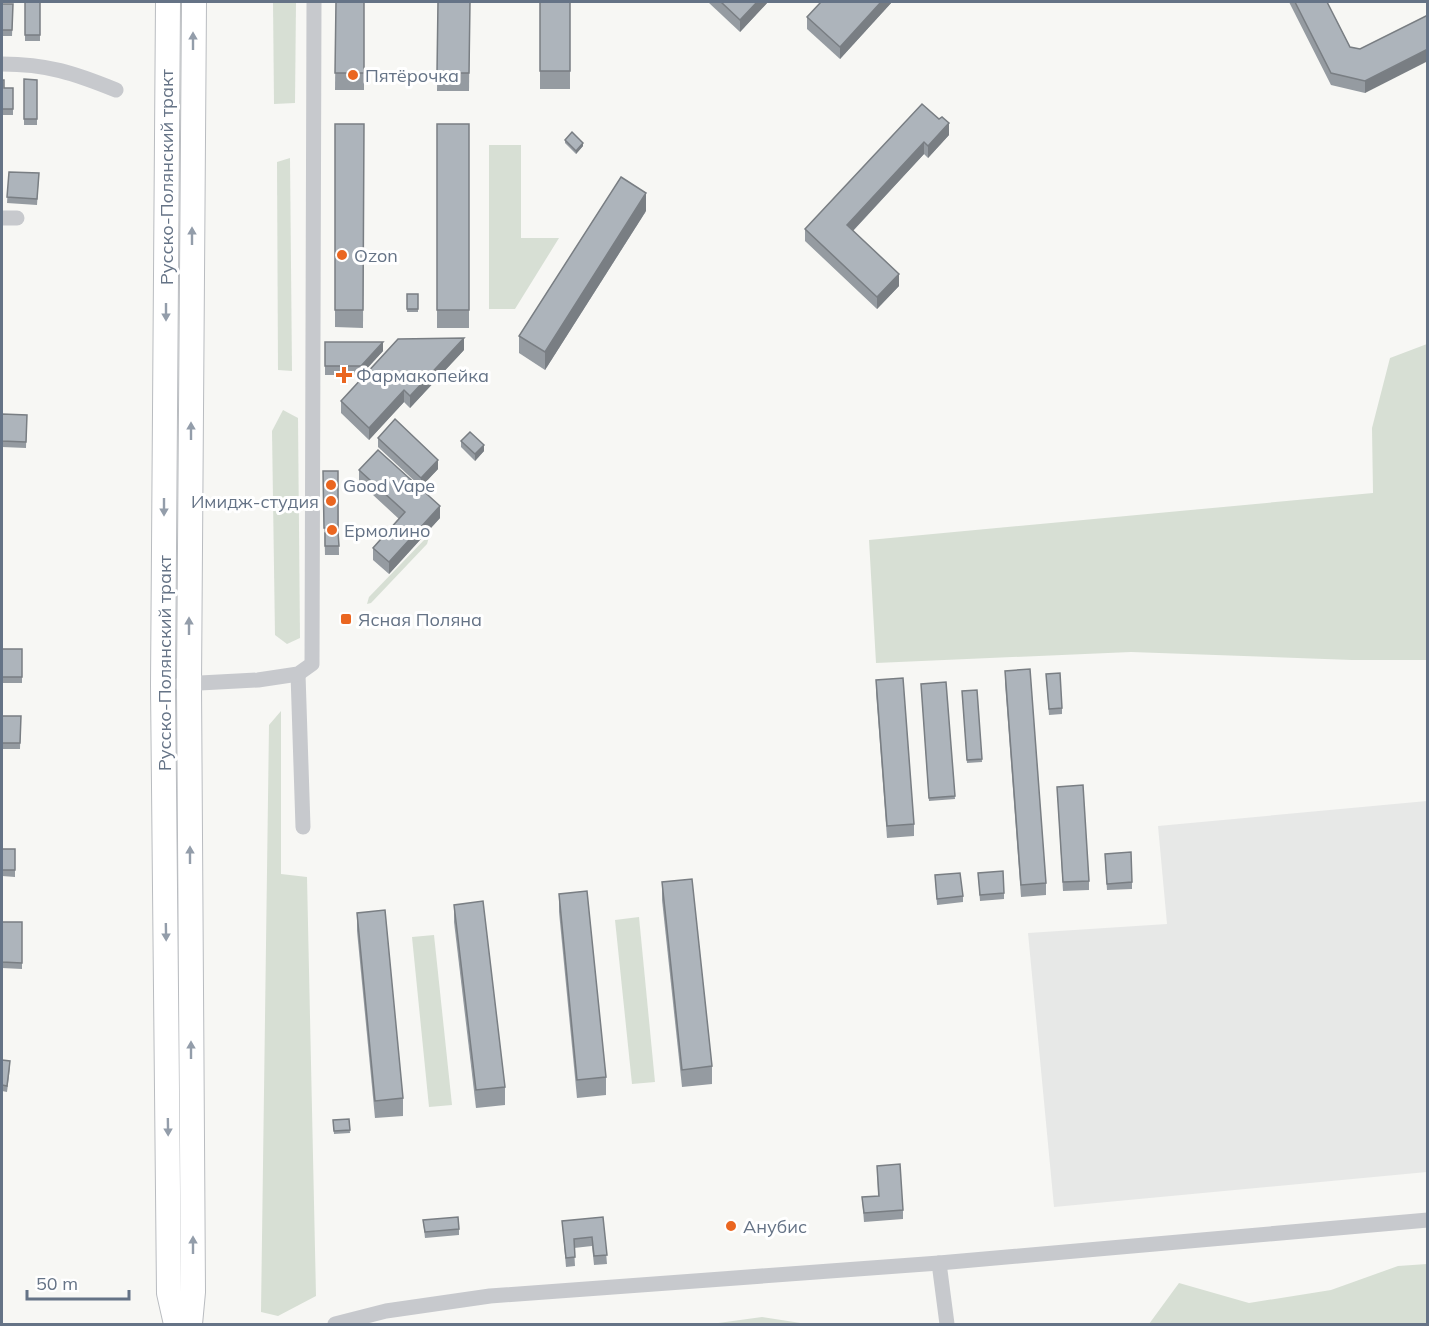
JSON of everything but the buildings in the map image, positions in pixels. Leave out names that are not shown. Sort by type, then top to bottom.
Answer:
[{"type":"main road","name":"Русско-Полянский тракт","points":[[168,2],[163,685],[170,1293],[176,1324]]},
{"type":"main road","name":"Русско-Полянский тракт","points":[[190,1324],[193,1281],[189,684],[194,2]]},
{"type":"street","points":[[163,685],[258,680],[297,674],[312,664],[314,2]]},
{"type":"street","points":[[2,64],[28,64],[52,68],[78,74],[116,90]]},
{"type":"street","points":[[2,218],[17,218]]},
{"type":"street","points":[[297,674],[303,827]]},
{"type":"street","points":[[335,1324],[388,1318],[490,1296],[939,1263],[1428,1220]]},
{"type":"street","points":[[939,1263],[946,1324]]},
{"type":"shaded area","points":[[273,2],[296,2],[295,103],[274,104]]},
{"type":"shaded area","points":[[489,145],[521,145],[521,238],[559,238],[515,309],[489,309]]},
{"type":"shaded area","points":[[290,158],[292,371],[278,370],[277,162]]},
{"type":"shaded area","points":[[1427,344],[1427,660],[1352,660],[1131,652],[876,663],[869,540],[1373,493],[1372,428],[1390,358]]},
{"type":"shaded area","points":[[283,410],[298,418],[300,638],[287,644],[275,635],[272,431]]},
{"type":"shaded area","points":[[429,537],[427,544],[371,603],[367,604],[369,597]]},
{"type":"shaded area","points":[[281,711],[281,874],[307,877],[316,1296],[278,1316],[261,1312],[269,725]]},
{"type":"shaded area","points":[[1427,801],[1427,1172],[1054,1207],[1028,933],[1167,924],[1158,826]]},
{"type":"shaded area","points":[[639,917],[655,1082],[632,1084],[615,920]]},
{"type":"shaded area","points":[[434,935],[452,1105],[429,1107],[412,937]]},
{"type":"shaded area","points":[[1427,1264],[1427,1324],[1149,1324],[1179,1283],[1249,1303],[1331,1290],[1398,1266]]},
{"type":"shaded area","points":[[762,1317],[807,1324],[711,1324]]},
{"type":"place","name":"Пятёрочка","points":[[353,75]]},
{"type":"place","name":"Ozon","points":[[342,255]]},
{"type":"place","name":"Фармакопейка","points":[[344,375]]},
{"type":"place","name":"Good Vape","points":[[331,485]]},
{"type":"place","name":"Имидж-студия","points":[[331,501]]},
{"type":"place","name":"Ермолино","points":[[332,530]]},
{"type":"place","name":"Ясная Поляна","points":[[346,619]]},
{"type":"place","name":"Анубис","points":[[731,1226]]}]
